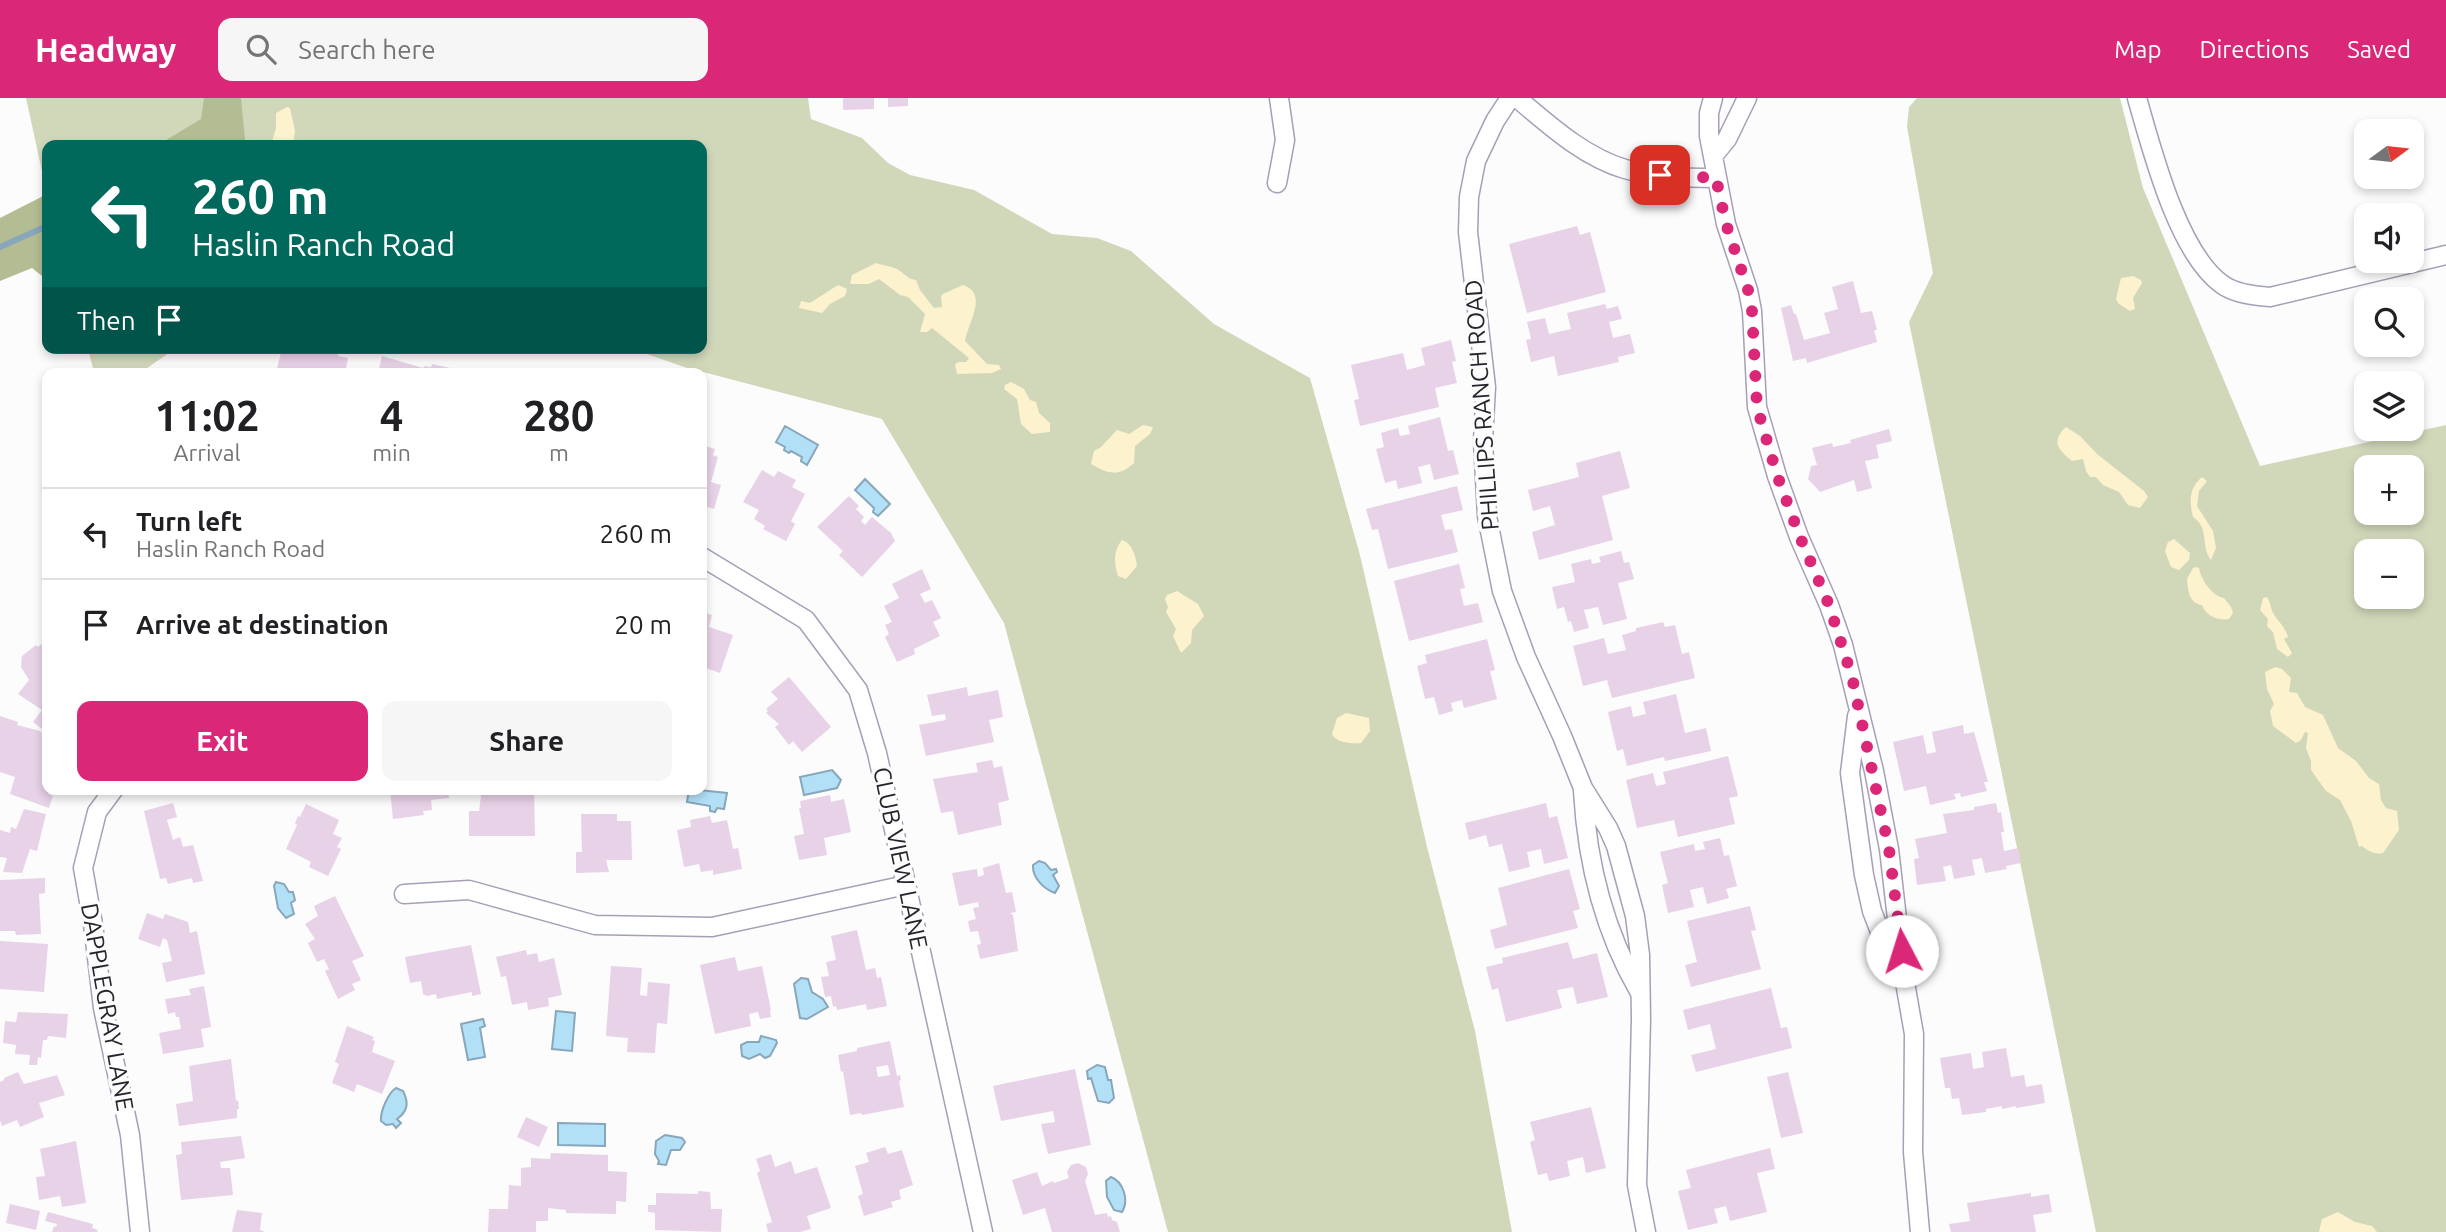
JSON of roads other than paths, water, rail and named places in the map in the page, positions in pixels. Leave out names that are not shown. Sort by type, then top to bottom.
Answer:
[{"type":"street","points":[[1277,183],[1285,140],[1279,98]]},
{"type":"street","name":"PHILLIPS RANCH ROAD","points":[[1510,98],[1476,160],[1469,197],[1468,232],[1486,387],[1483,441],[1487,516],[1503,591],[1526,657],[1583,788],[1608,828],[1622,866],[1635,916],[1640,955],[1641,1019],[1637,1185],[1646,1232]]},
{"type":"street","points":[[1517,98],[1573,142],[1622,168],[1678,178],[1716,178]]},
{"type":"street","points":[[1713,98],[1709,113],[1709,136],[1726,224],[1748,290],[1752,311],[1757,407],[1777,475],[1843,645],[1889,849],[1903,971],[1914,1034],[1913,1152],[1920,1232]]},
{"type":"street","points":[[1714,155],[1727,139],[1747,98]]},
{"type":"street","points":[[2137,98],[2152,152],[2174,212],[2204,269],[2225,287],[2252,296],[2270,297],[2446,255]]},
{"type":"street","name":"CLUB VIEW LANE","points":[[707,560],[806,620],[858,690],[877,753],[977,1230]]},
{"type":"street","points":[[1858,710],[1850,773],[1864,875],[1872,911],[1882,937],[1903,971]]},
{"type":"street","name":"PHILLIPS RANCH ROAD","points":[[1583,788],[1585,831],[1600,899],[1611,937],[1640,993]]},
{"type":"street","name":"DAPPLEGRAY LANE","points":[[110,795],[97,812],[83,868],[93,923],[103,1008],[131,1135],[139,1232]]},
{"type":"street","points":[[404,894],[469,890],[595,925],[712,927],[906,885]]},
{"type":"water","points":[[785,426],[818,445],[807,465],[801,461],[802,457],[791,451],[789,453],[776,442]]},
{"type":"water","points":[[865,479],[890,504],[878,516],[873,512],[874,508],[855,490]]},
{"type":"water","points":[[832,770],[841,780],[837,788],[804,795],[800,777]]},
{"type":"water","points":[[707,791],[727,793],[724,809],[717,808],[715,812],[710,811],[710,806],[687,802],[688,795],[707,795]]},
{"type":"water","points":[[1039,861],[1051,870],[1056,869],[1057,872],[1053,875],[1059,886],[1055,893],[1043,886],[1034,874],[1033,865]]},
{"type":"water","points":[[276,882],[284,884],[289,892],[293,892],[295,900],[291,903],[294,914],[286,918],[278,908],[274,886]]},
{"type":"water","points":[[801,978],[808,979],[812,992],[823,999],[828,1007],[807,1019],[800,1018],[794,984]]},
{"type":"water","points":[[556,1011],[575,1013],[572,1051],[552,1049]]},
{"type":"water","points":[[483,1019],[485,1026],[480,1028],[485,1057],[468,1060],[461,1024]]},
{"type":"water","points":[[761,1036],[776,1040],[770,1056],[765,1058],[760,1054],[749,1059],[742,1056],[741,1045],[759,1042]]},
{"type":"water","points":[[1097,1065],[1105,1067],[1108,1080],[1111,1080],[1114,1098],[1109,1103],[1098,1101],[1091,1078],[1088,1079],[1087,1071]]},
{"type":"water","points":[[396,1088],[403,1091],[407,1103],[397,1119],[401,1123],[396,1128],[393,1124],[386,1125],[381,1121],[385,1103]]},
{"type":"water","points":[[558,1123],[605,1124],[605,1146],[558,1145]]},
{"type":"water","points":[[665,1135],[682,1138],[685,1142],[680,1150],[671,1150],[666,1165],[658,1164],[655,1154],[656,1141]]},
{"type":"water","points":[[1111,1177],[1119,1183],[1124,1192],[1122,1212],[1114,1210],[1107,1197],[1106,1181]]},
{"type":"waterway","points":[[0,247],[42,228]]}]
